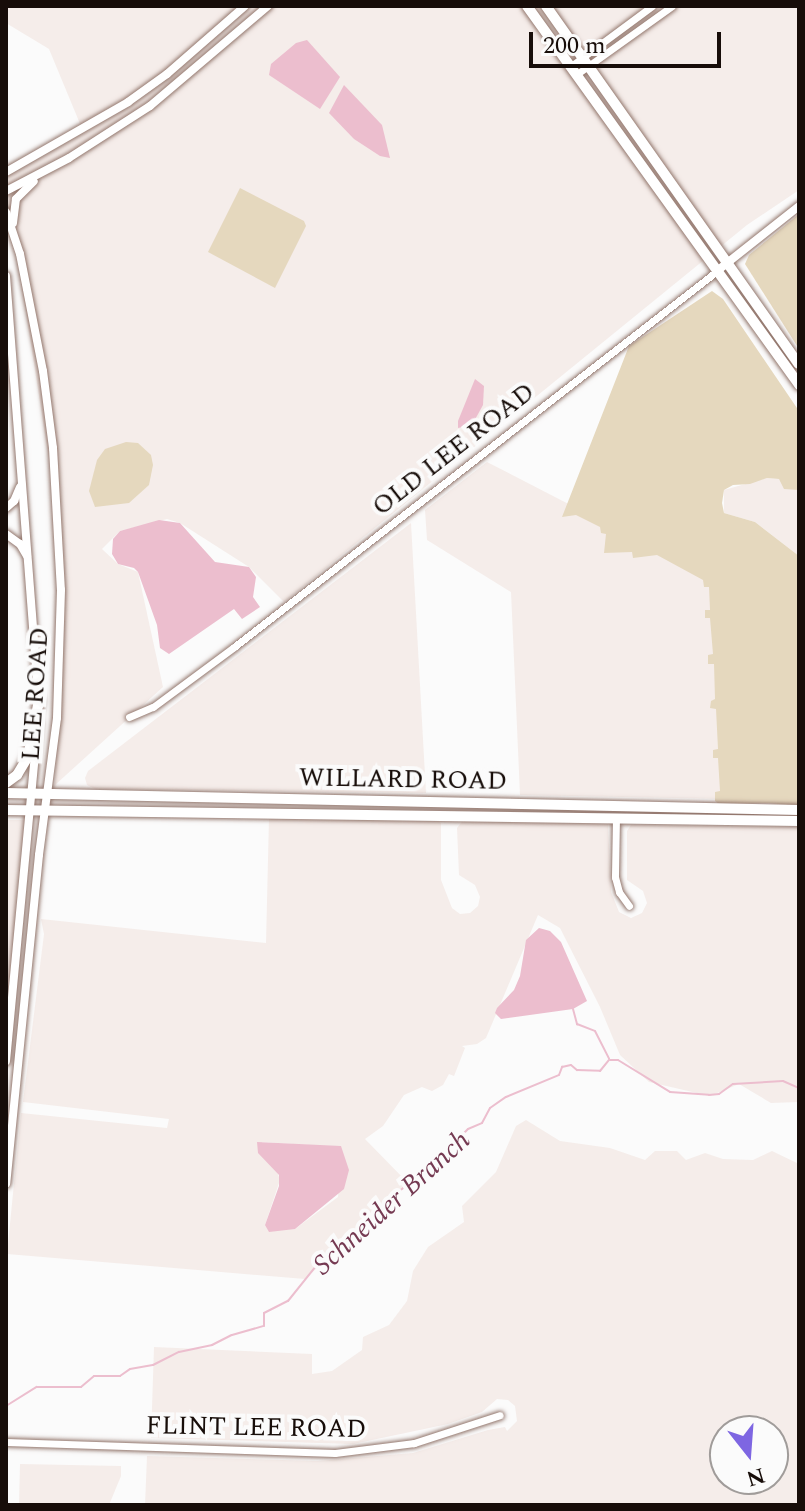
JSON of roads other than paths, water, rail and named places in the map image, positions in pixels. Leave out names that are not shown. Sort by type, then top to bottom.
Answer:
[{"type":"main road","points":[[527,6],[799,385]]},
{"type":"main road","points":[[546,6],[799,364]]},
{"type":"main road","points":[[6,783],[17,775],[28,757],[39,700]]},
{"type":"main road","name":"WILLARD ROAD","points":[[6,793],[799,810]]},
{"type":"main road","name":"WILLARD ROAD","points":[[6,810],[799,821]]},
{"type":"street","points":[[6,172],[57,146],[146,89],[245,6]]},
{"type":"street","points":[[14,236],[13,211],[19,194],[61,162],[180,84],[268,6]]},
{"type":"street","points":[[574,70],[652,6]]},
{"type":"street","points":[[585,61],[672,6]]},
{"type":"street","points":[[6,164],[57,146]]},
{"type":"street","points":[[6,191],[61,162]]},
{"type":"street","name":"OLD LEE ROAD","points":[[129,717],[153,707],[234,647],[799,206]]},
{"type":"street","name":"LEE ROAD","points":[[6,212],[43,371],[60,561],[61,665],[49,794],[8,1106],[6,1183]]},
{"type":"street","name":"LEE ROAD","points":[[6,276],[39,700],[6,1061]]},
{"type":"street","points":[[6,508],[17,496],[22,474]]},
{"type":"street","points":[[6,534],[20,544],[29,560]]},
{"type":"street","points":[[616,807],[615,877],[619,892],[629,906]]},
{"type":"street","name":"FLINT LEE ROAD","points":[[6,1442],[335,1453],[422,1442],[500,1415]]},
{"type":"waterway","points":[[573,1009],[577,1024],[595,1031],[609,1059]]},
{"type":"waterway","name":"Schneider Branch","points":[[6,1406],[37,1387],[81,1387],[94,1376],[120,1376],[130,1369],[153,1365],[179,1352],[212,1345],[232,1335],[264,1326],[264,1313],[288,1301],[320,1261],[338,1255],[393,1196],[435,1163],[468,1129],[482,1123],[490,1108],[506,1097],[559,1075],[562,1067],[571,1065],[577,1070],[600,1071],[609,1060]]},
{"type":"waterway","name":"Schneider Branch","points":[[610,1060],[618,1060],[670,1092],[709,1095],[719,1094],[733,1084],[783,1081],[799,1088]]}]
